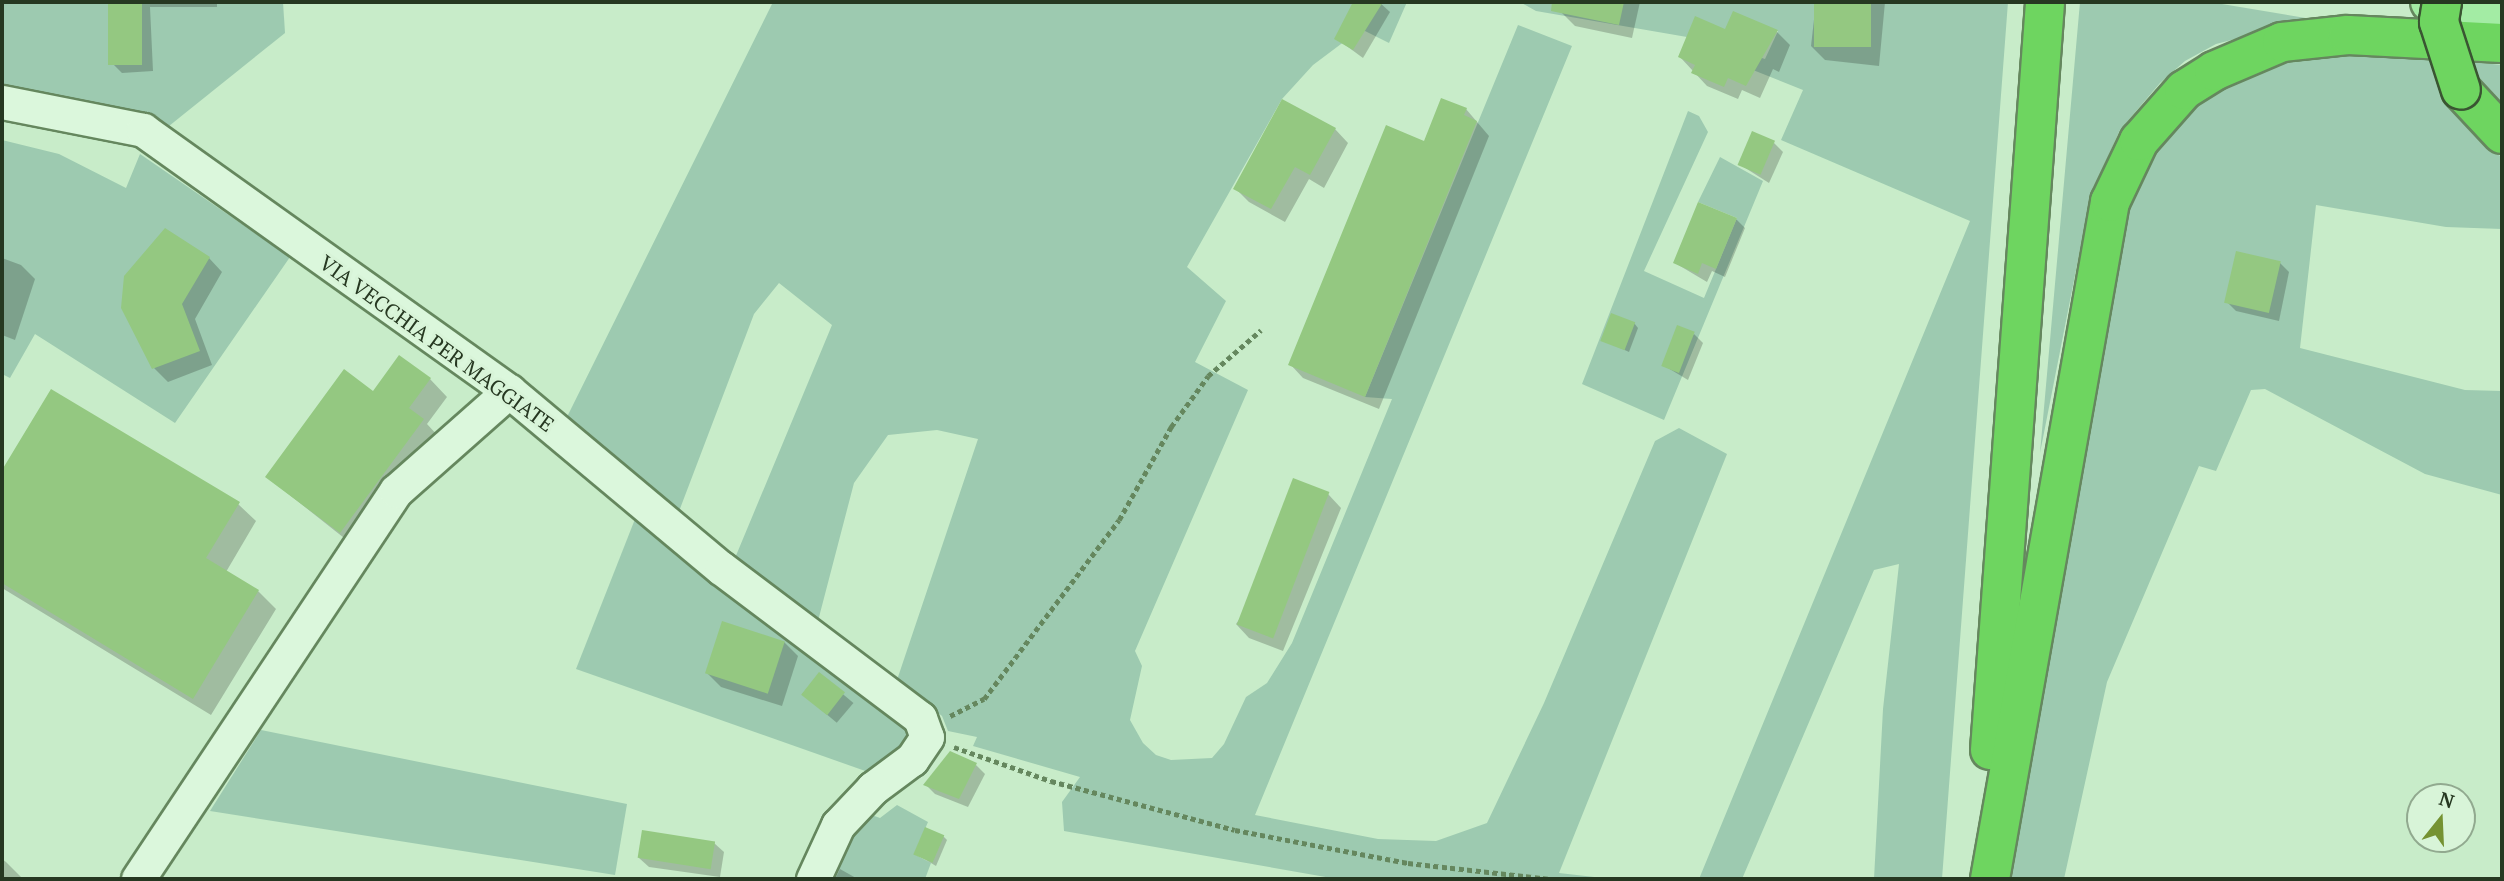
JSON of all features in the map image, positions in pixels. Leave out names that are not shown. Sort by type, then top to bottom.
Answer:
[{"type":"highway","points":[[1980,879],[2045,2]]},
{"type":"highway","points":[[2442,2],[2439,22],[2461,90],[2502,134]]},
{"type":"highway","points":[[1990,879],[2110,202],[2139,141],[2184,90],[2214,71],[2282,43],[2348,35],[2502,43]]},
{"type":"main road","points":[[2430,2],[2502,11]]},
{"type":"street","name":"VIA VECCHIA PER MAGGIATE","points":[[2,102],[143,130],[509,391],[721,568],[920,718],[925,733]]},
{"type":"street","points":[[138,879],[396,491],[509,391]]},
{"type":"street","points":[[813,879],[838,825],[873,789],[912,759],[925,733]]},
{"type":"path","points":[[925,733],[984,699],[1119,520],[1171,427],[1208,376],[1261,330]]},
{"type":"path","points":[[925,733],[1051,781],[1235,830],[1408,863],[1550,879]]},
{"type":"green space","points":[[2,2],[283,2],[285,33],[164,130],[2,94]]},
{"type":"green space","points":[[773,2],[1407,2],[1389,43],[1361,29],[1313,65],[1282,99],[1187,267],[1226,301],[1195,362],[1248,390],[1135,651],[1142,666],[1130,720],[1143,743],[1156,755],[1171,760],[1212,758],[1224,744],[1246,697],[1267,683],[1292,643],[1392,399],[1365,397],[1518,25],[1572,46],[1255,815],[1378,839],[1436,841],[1487,823],[1544,703],[1655,441],[1679,428],[1727,454],[1559,873],[1612,879],[1337,879],[1064,831],[1062,802],[1080,777],[973,746],[977,737],[948,731],[942,716],[897,680],[978,439],[937,430],[888,435],[854,483],[818,621],[735,558],[832,325],[779,283],[754,314],[678,514],[565,421]]},
{"type":"green space","points":[[1520,2],[2008,2],[1942,879],[1874,879],[1883,709],[1899,564],[1874,570],[1742,879],[1699,879],[1970,221],[1781,140],[1803,90],[1753,70],[1759,57],[1765,59],[1778,31],[1725,29],[1687,37],[1536,11]]},
{"type":"green space","points":[[2080,2],[2210,2],[2330,22],[2278,28],[2216,44],[2185,61],[2160,83],[2120,130],[2091,194],[2040,453]]},
{"type":"green space","points":[[2402,53],[2435,58],[2475,131],[2502,158],[2502,229],[2446,227],[2316,205],[2300,348],[2465,390],[2502,391],[2502,495],[2425,474],[2265,389],[2251,390],[2216,471],[2199,466],[2107,682],[2064,879],[2005,879],[2120,217],[2179,106],[2284,57]]},
{"type":"green space","points":[[2473,62],[2502,65],[2502,114],[2482,91]]},
{"type":"green space","points":[[1688,111],[1699,116],[1708,132],[1644,271],[1704,298],[1737,218],[1698,202],[1720,157],[1763,181],[1664,420],[1582,384]]},
{"type":"green space","points":[[2,140],[59,154],[126,188],[140,154],[290,257],[175,423],[35,334],[10,378],[2,374]]},
{"type":"green space","points":[[637,514],[912,729],[905,741],[871,773],[576,669]]},
{"type":"green space","points":[[261,730],[627,804],[615,875],[210,811]]},
{"type":"green space","points":[[897,805],[928,822],[914,854],[931,863],[925,879],[832,879],[866,813],[880,818]]},
{"type":"building","points":[[108,2],[142,2],[142,65],[108,65]]},
{"type":"building","points":[[1353,2],[1383,2],[1353,50],[1334,39]]},
{"type":"building","points":[[1552,2],[1624,2],[1619,25],[1551,11]]},
{"type":"building","points":[[1814,2],[1871,2],[1871,47],[1814,47]]},
{"type":"building","points":[[1733,11],[1778,30],[1746,86],[1728,78],[1724,87],[1691,73],[1695,65],[1678,57],[1695,16],[1725,29]]},
{"type":"building","points":[[1441,98],[1467,108],[1464,115],[1477,121],[1365,397],[1288,365],[1386,125],[1424,141]]},
{"type":"building","points":[[1282,99],[1336,128],[1310,175],[1295,167],[1271,209],[1233,189]]},
{"type":"building","points":[[1752,131],[1775,141],[1761,175],[1738,165]]},
{"type":"building","points":[[1698,202],[1737,218],[1716,269],[1702,263],[1698,274],[1673,263]]},
{"type":"building","points":[[165,228],[210,257],[182,304],[200,351],[152,369],[121,308],[124,276]]},
{"type":"building","points":[[2236,251],[2281,261],[2269,313],[2224,303]]},
{"type":"building","points":[[1611,313],[1635,322],[1625,350],[1600,341]]},
{"type":"building","points":[[1677,325],[1695,332],[1679,373],[1661,366]]},
{"type":"building","points":[[399,355],[431,378],[409,408],[424,419],[340,533],[265,477],[344,369],[373,391]]},
{"type":"building","points":[[51,389],[240,502],[206,558],[259,590],[193,699],[2,583],[2,470]]},
{"type":"building","points":[[1293,478],[1329,492],[1273,639],[1237,625]]},
{"type":"building","points":[[722,621],[785,641],[768,694],[705,673]]},
{"type":"building","points":[[819,672],[845,692],[827,715],[801,695]]},
{"type":"building","points":[[950,751],[977,763],[959,799],[923,785]]},
{"type":"building","points":[[925,827],[944,835],[933,863],[913,855]]},
{"type":"building","points":[[642,830],[715,842],[711,869],[638,858]]}]
